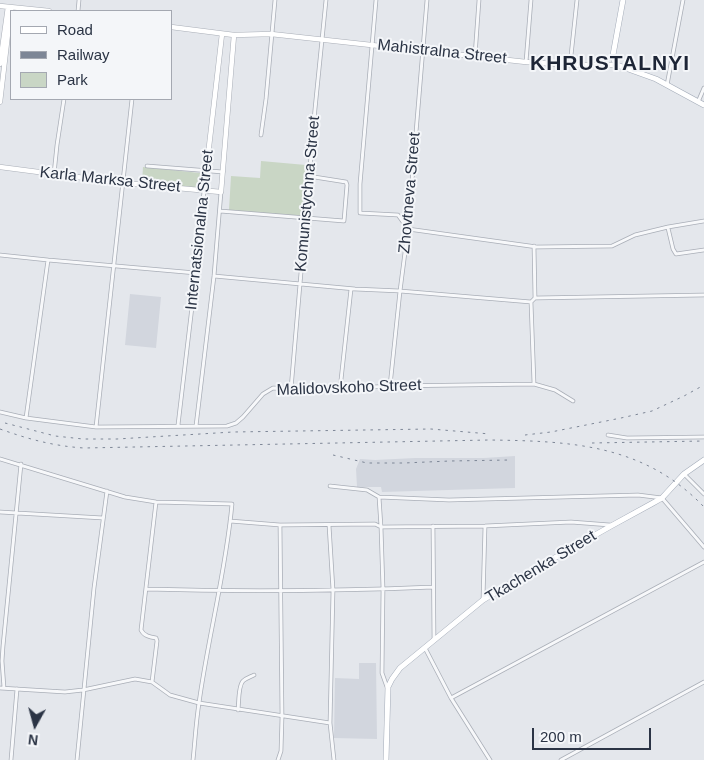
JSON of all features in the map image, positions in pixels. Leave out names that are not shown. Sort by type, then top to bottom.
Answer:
[{"type":"main road","points":[[617,65],[613,55],[623,0]]},
{"type":"main road","name":"Mahistralna Street","points":[[617,65],[656,79],[704,105]]},
{"type":"main road","name":"Tkachenka Street","points":[[388,687],[400,668],[483,600],[662,498],[684,474],[704,460]]},
{"type":"main road","points":[[386,760],[388,687]]},
{"type":"street","points":[[0,102],[10,7],[9,0]]},
{"type":"street","points":[[261,135],[275,0]]},
{"type":"street","name":"Komunistychna Street","points":[[291,388],[314,109],[326,0]]},
{"type":"street","points":[[376,0],[360,184],[360,213],[398,215],[408,229],[534,246],[612,246],[635,235],[704,221]]},
{"type":"street","name":"Zhovtneva Street","points":[[390,386],[408,229],[427,0]]},
{"type":"street","points":[[475,56],[479,0]]},
{"type":"street","points":[[526,62],[531,0]]},
{"type":"street","points":[[570,65],[577,0]]},
{"type":"street","points":[[667,85],[683,0]]},
{"type":"street","points":[[0,6],[39,10]]},
{"type":"street","points":[[0,64],[10,7]]},
{"type":"street","name":"Mahistralna Street","points":[[172,27],[234,36],[271,34],[323,39],[526,62],[570,65],[617,65]]},
{"type":"street","name":"Internatsionalna Street","points":[[178,426],[222,34]]},
{"type":"street","name":"Internatsionalna Street","points":[[196,426],[214,276],[234,36]]},
{"type":"street","points":[[698,102],[704,88]]},
{"type":"street","points":[[54,174],[64,100]]},
{"type":"street","points":[[96,426],[132,100]]},
{"type":"street","points":[[147,166],[223,172]]},
{"type":"street","name":"Karla Marksa Street","points":[[0,167],[123,183],[221,192]]},
{"type":"street","points":[[220,211],[344,221],[347,186],[345,181],[308,176]]},
{"type":"street","points":[[668,227],[676,254],[704,250]]},
{"type":"street","points":[[534,246],[535,298]]},
{"type":"street","points":[[0,254],[196,273]]},
{"type":"street","points":[[26,418],[48,260]]},
{"type":"street","points":[[214,276],[352,289],[531,302]]},
{"type":"street","points":[[340,389],[352,289]]},
{"type":"street","points":[[534,384],[531,302],[535,298],[704,294]]},
{"type":"street","name":"Malidovskoho Street","points":[[0,412],[26,418],[96,426],[227,426],[236,423],[244,417],[263,394],[274,388],[340,389],[390,386],[534,384],[555,390],[573,402]]},
{"type":"street","points":[[608,435],[628,438],[704,437]]},
{"type":"street","points":[[0,459],[125,497],[156,502],[232,504],[219,591],[198,703],[193,760]]},
{"type":"street","points":[[21,464],[3,654],[2,688],[66,692],[135,679],[152,682],[170,695],[198,703],[330,723]]},
{"type":"street","points":[[684,474],[704,494]]},
{"type":"street","points":[[330,486],[367,490],[379,497],[449,500],[638,495],[662,498],[704,547]]},
{"type":"street","points":[[77,760],[94,588],[108,491]]},
{"type":"street","points":[[379,497],[383,589],[382,672],[388,687]]},
{"type":"street","points":[[152,682],[157,641],[156,638],[142,633],[141,630],[156,502]]},
{"type":"street","points":[[0,512],[103,518]]},
{"type":"street","points":[[230,520],[280,525],[375,524],[381,527],[485,526],[571,522],[610,526]]},
{"type":"street","points":[[278,760],[281,752],[282,717],[280,525]]},
{"type":"street","points":[[329,525],[333,590],[330,723],[334,760]]},
{"type":"street","points":[[433,526],[434,640]]},
{"type":"street","points":[[483,600],[485,526]]},
{"type":"street","points":[[451,698],[704,562]]},
{"type":"street","points":[[146,589],[280,591],[434,587]]},
{"type":"street","points":[[425,647],[451,698],[490,760]]},
{"type":"street","points":[[238,710],[240,686],[247,678],[254,675]]},
{"type":"street","points":[[561,760],[704,682]]},
{"type":"street","points":[[11,760],[17,689]]},
{"type":"shaded area","points":[[130,294],[161,297],[156,348],[125,345]]},
{"type":"shaded area","points":[[515,456],[515,488],[382,492],[381,487],[357,487],[356,469],[360,459]]},
{"type":"shaded area","points":[[359,663],[376,663],[377,739],[334,738],[335,678],[359,679]]},
{"type":"green space","points":[[261,161],[306,165],[302,217],[229,210],[231,176],[260,178]]},
{"type":"green space","points":[[143,167],[200,173],[199,188],[142,182]]},
{"type":"railway","points":[[525,435],[551,432],[652,411],[704,385]]},
{"type":"railway","points":[[5,423],[55,436],[83,439],[117,439],[233,432],[431,429],[490,434]]},
{"type":"railway","points":[[0,429],[41,442],[84,448],[489,440],[577,445],[631,458],[656,470],[681,486],[704,507]]},
{"type":"railway","points":[[592,443],[704,441]]},
{"type":"railway","points":[[333,455],[367,463],[510,460]]},
{"type":"district","name":"KHRUSTALNYI","points":[[610,64]]}]
